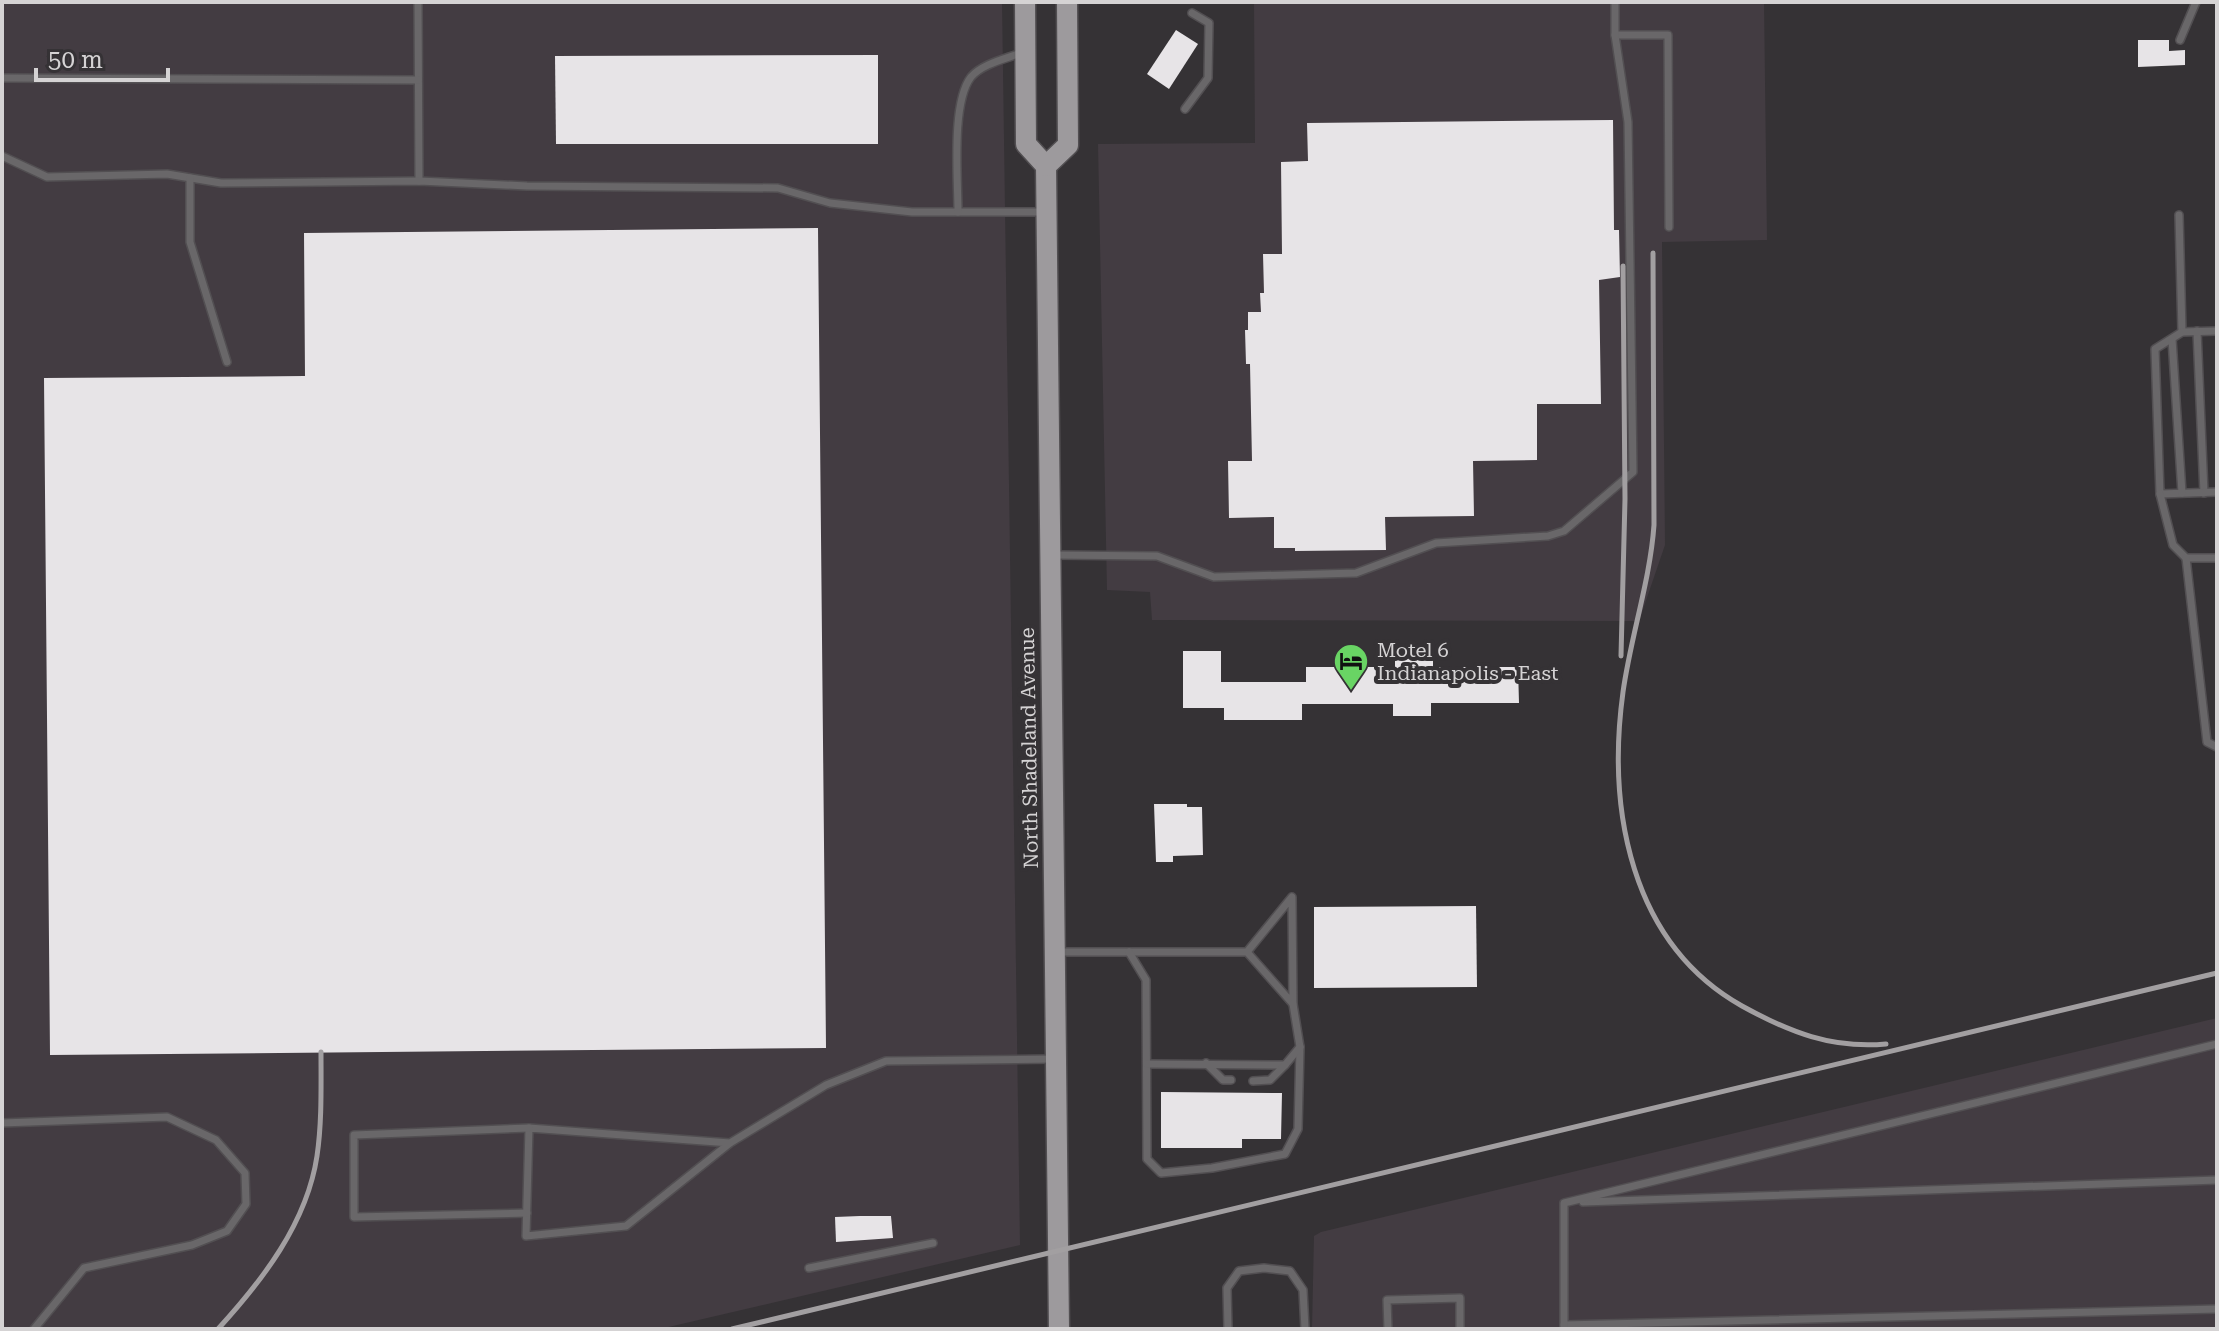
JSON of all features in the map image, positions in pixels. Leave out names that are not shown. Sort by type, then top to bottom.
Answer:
[{"type":"main road","points":[[1025,2],[1026,144],[1046,166],[1068,145],[1067,2]]},
{"type":"main road","name":"North Shadeland Avenue","points":[[1046,166],[1059,1329]]},
{"type":"lane","points":[[418,2],[419,181]]},
{"type":"lane","points":[[1051,555],[1157,556],[1214,577],[1356,573],[1436,543],[1548,536],[1564,531],[1633,472],[1628,122],[1615,35],[1615,2]]},
{"type":"lane","points":[[2180,40],[2196,2]]},
{"type":"lane","points":[[1185,109],[1208,78],[1209,23],[1192,13]]},
{"type":"lane","points":[[1615,35],[1668,35],[1669,227]]},
{"type":"lane","points":[[958,212],[958,105],[971,77],[992,63],[1025,52]]},
{"type":"lane","points":[[2,78],[418,80]]},
{"type":"lane","points":[[2,156],[47,177],[167,174],[221,183],[419,181],[527,186],[778,188],[830,203],[912,212],[1047,212]]},
{"type":"lane","points":[[190,178],[190,242],[227,362]]},
{"type":"lane","points":[[2179,215],[2182,332]]},
{"type":"lane","points":[[2197,331],[2204,493]]},
{"type":"lane","points":[[2217,331],[2182,332],[2155,349],[2160,494],[2173,545],[2186,558],[2207,742],[2217,747]]},
{"type":"lane","points":[[2172,339],[2182,493]]},
{"type":"lane","points":[[2160,494],[2217,492]]},
{"type":"lane","points":[[2186,558],[2217,558]]},
{"type":"lane","points":[[1129,952],[1146,980],[1147,1159],[1161,1173],[1212,1168],[1285,1154],[1298,1129],[1300,1047],[1293,1004],[1292,897],[1247,952]]},
{"type":"lane","points":[[1055,952],[1247,952],[1293,1004]]},
{"type":"lane","points":[[1564,1203],[2217,1044]]},
{"type":"lane","points":[[1253,1081],[1270,1080],[1300,1047]]},
{"type":"lane","points":[[529,1128],[526,1236],[626,1226],[730,1143],[826,1085],[886,1061],[1056,1059]]},
{"type":"lane","points":[[1206,1063],[1223,1080],[1231,1080]]},
{"type":"lane","points":[[1147,1064],[1285,1065]]},
{"type":"lane","points":[[2,1123],[167,1117],[216,1140],[245,1173],[246,1204],[227,1231],[192,1245],[84,1268],[34,1329]]},
{"type":"lane","points":[[527,1213],[354,1217],[354,1135],[529,1128],[730,1143]]},
{"type":"lane","points":[[1564,1203],[2217,1180]]},
{"type":"lane","points":[[1564,1203],[1564,1327],[2217,1309]]},
{"type":"lane","points":[[809,1268],[933,1243]]},
{"type":"lane","points":[[1228,1329],[1227,1288],[1239,1271],[1264,1268],[1290,1271],[1303,1290],[1305,1329]]},
{"type":"lane","points":[[1388,1329],[1387,1300],[1460,1298],[1460,1329]]},
{"type":"shaded area","points":[[2,2],[1002,2],[1020,1245],[660,1329],[2,1329]]},
{"type":"shaded area","points":[[1254,2],[1764,2],[1767,240],[1662,242],[1665,545],[1639,621],[1152,620],[1150,592],[1107,590],[1098,144],[1255,143]]},
{"type":"shaded area","points":[[2217,1018],[2217,1329],[1312,1329],[1314,1236],[1321,1232]]},
{"type":"building","points":[[1176,30],[1198,44],[1169,89],[1147,74]]},
{"type":"building","points":[[2138,40],[2169,40],[2169,51],[2185,50],[2185,65],[2138,67]]},
{"type":"building","points":[[878,55],[878,144],[556,144],[555,56]]},
{"type":"building","points":[[1613,120],[1614,230],[1619,230],[1620,277],[1599,280],[1601,404],[1537,404],[1537,460],[1473,461],[1474,516],[1385,517],[1386,550],[1295,551],[1295,548],[1274,548],[1274,517],[1229,518],[1228,461],[1252,461],[1250,364],[1246,364],[1245,330],[1248,330],[1248,312],[1261,312],[1263,254],[1282,254],[1281,162],[1308,161],[1307,123]]},
{"type":"building","points":[[818,228],[826,1048],[50,1055],[44,378],[305,376],[304,233]]},
{"type":"building","name":"Motel 6 Indianapolis - East","points":[[1183,651],[1221,651],[1221,682],[1306,682],[1306,667],[1395,667],[1395,652],[1433,652],[1433,667],[1518,667],[1519,703],[1431,703],[1431,716],[1393,716],[1393,704],[1302,704],[1302,720],[1224,720],[1224,708],[1183,708]]},
{"type":"building","points":[[1154,804],[1202,807],[1203,855],[1173,856],[1173,862],[1156,862]]},
{"type":"building","points":[[1476,906],[1477,987],[1314,988],[1314,907]]},
{"type":"building","points":[[1161,1092],[1282,1093],[1281,1139],[1242,1139],[1242,1148],[1161,1148]]},
{"type":"building","points":[[891,1216],[893,1238],[836,1242],[835,1217]]},
{"type":"railway","points":[[1653,253],[1654,525],[1649,567],[1626,671],[1619,736],[1619,782],[1624,826],[1634,869],[1651,910],[1674,947],[1704,979],[1742,1006],[1811,1037],[1847,1044],[1886,1044]]},
{"type":"railway","points":[[1621,656],[1625,499],[1623,266]]},
{"type":"railway","points":[[732,1329],[2217,973]]},
{"type":"railway","points":[[218,1329],[266,1271],[304,1205],[319,1143],[321,1052]]},
{"type":"place","name":"Motel 6 Indianapolis - East","points":[[1351,692]]}]
